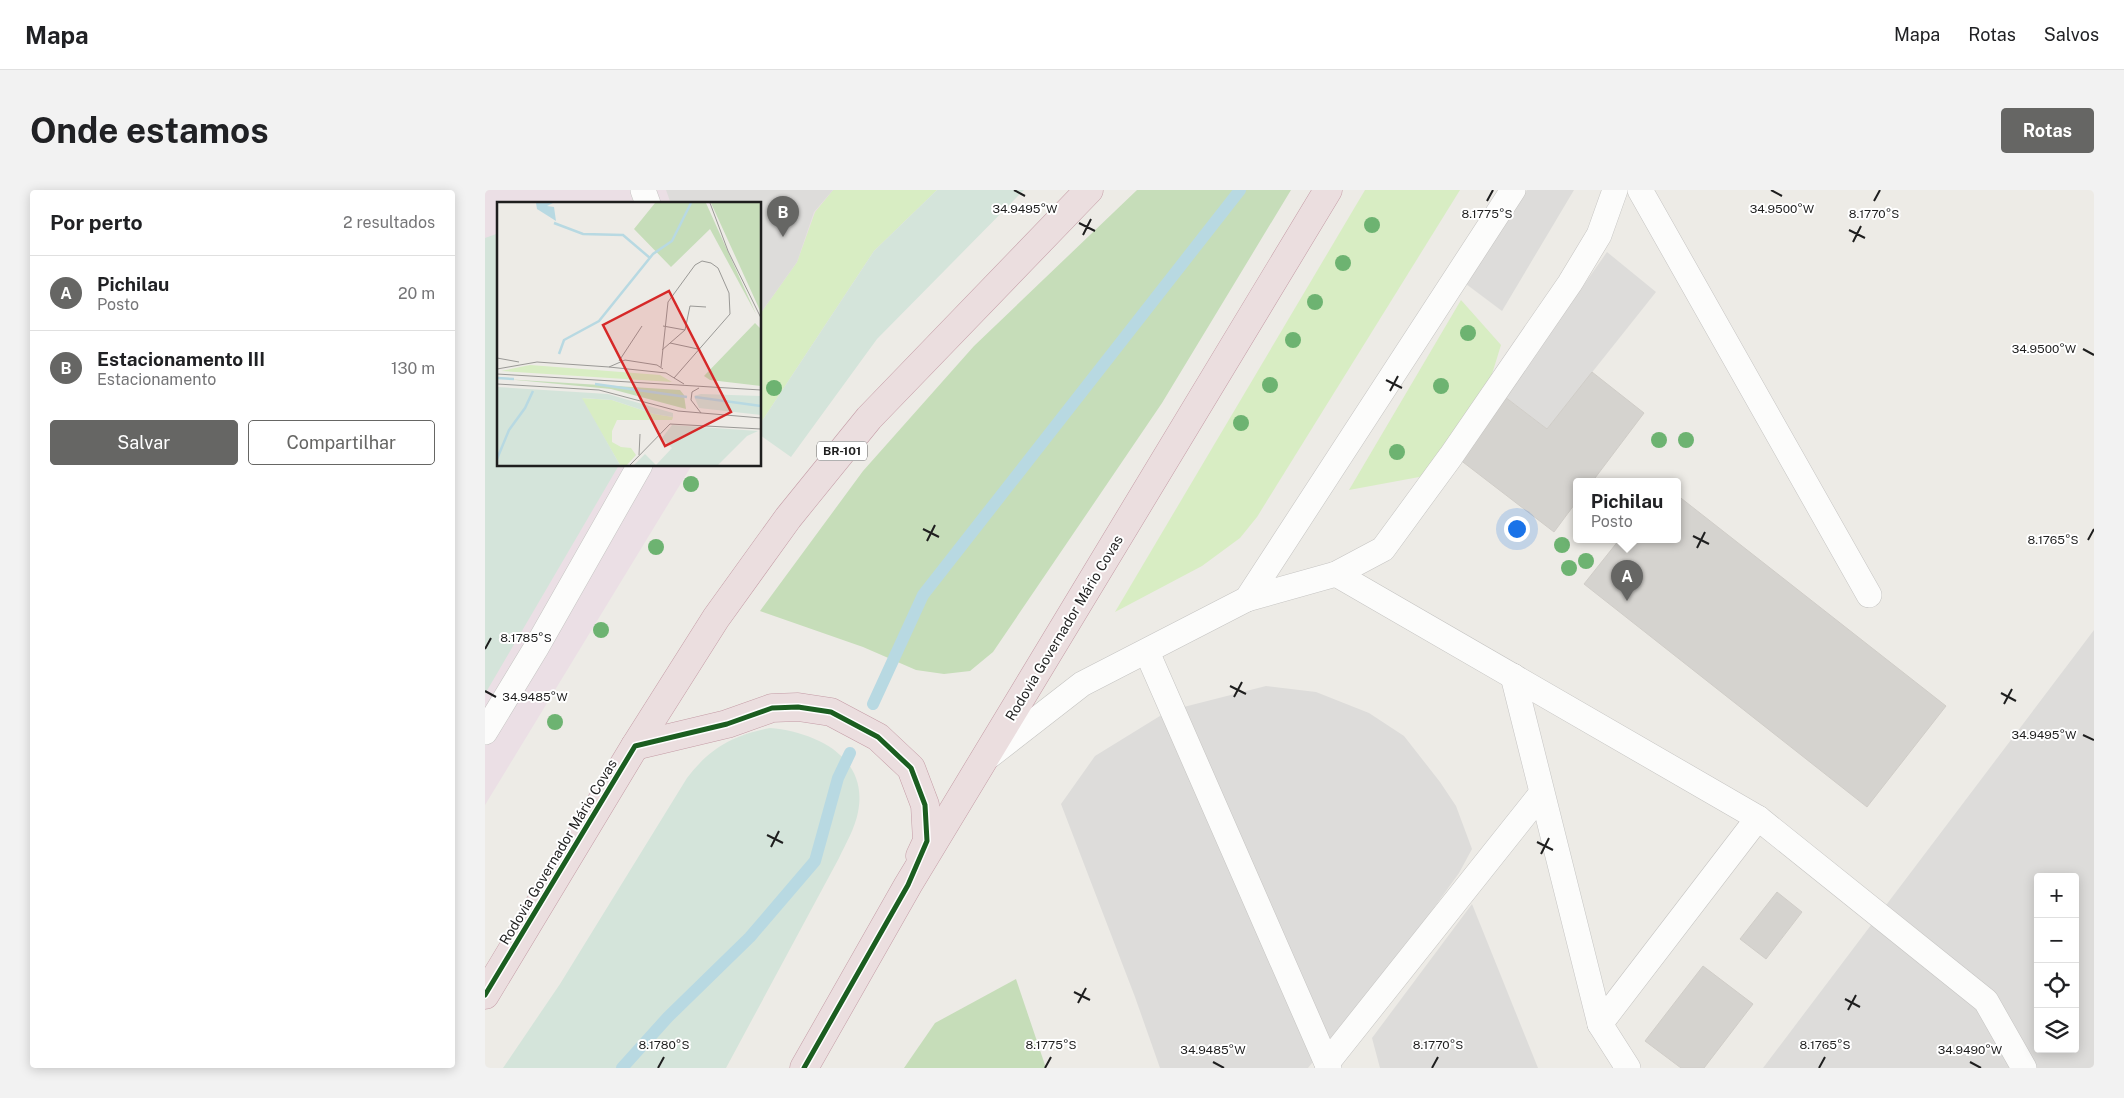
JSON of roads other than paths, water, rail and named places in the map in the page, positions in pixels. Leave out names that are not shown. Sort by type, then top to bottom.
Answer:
[{"type":"highway","name":"Rodovia Governador Mário Covas","points":[[485,995],[635,746],[716,618],[788,518],[869,418],[1089,190]]},
{"type":"highway","name":"Rodovia Governador Mário Covas","points":[[804,1068],[908,885],[1328,190]]},
{"type":"highway","points":[[635,746],[727,724],[772,708],[798,706],[831,712],[878,737],[911,768],[925,805],[927,841],[908,885]]},
{"type":"lane","points":[[643,190],[647,202]]},
{"type":"lane","points":[[1247,599],[1513,190]]},
{"type":"lane","points":[[984,760],[1046,710],[1083,684],[1247,599],[1336,574],[1383,549],[1409,516],[1570,283],[1599,235],[1615,190]]},
{"type":"lane","points":[[1640,190],[1869,595]]},
{"type":"lane","points":[[485,732],[536,648],[639,466]]},
{"type":"lane","points":[[1336,574],[1758,818],[1987,1001],[2024,1068]]},
{"type":"lane","points":[[1147,652],[1328,1065],[1541,794]]},
{"type":"lane","points":[[1513,676],[1600,1024],[1628,1068]]},
{"type":"lane","points":[[1600,1024],[1758,818]]},
{"type":"waterway","points":[[873,704],[923,595],[1240,190]]},
{"type":"waterway","points":[[622,1068],[668,1017],[750,937],[815,861],[838,778],[850,753]]},
{"type":"place","name":"Estacionamento III","points":[[783,237]]},
{"type":"place","name":"Pichilau","points":[[1627,601]]}]
